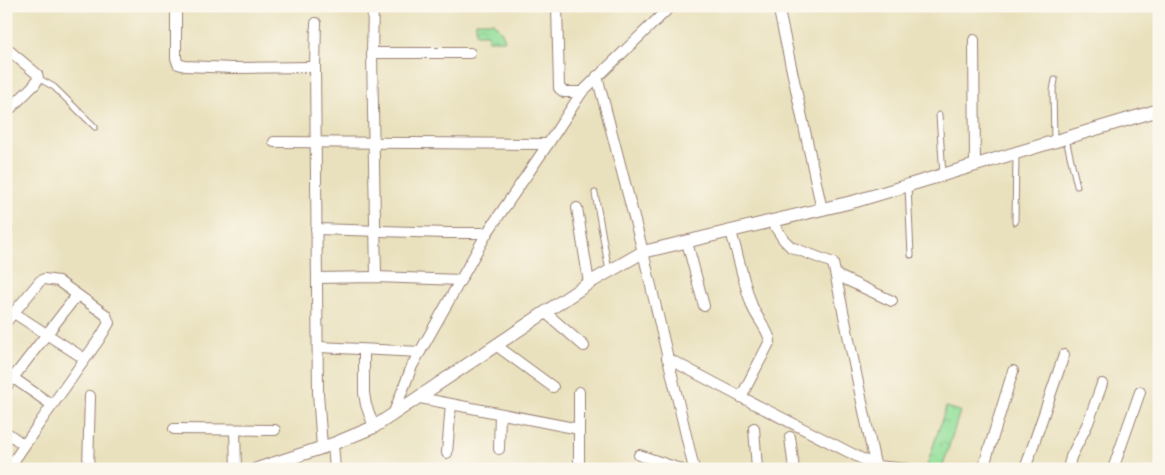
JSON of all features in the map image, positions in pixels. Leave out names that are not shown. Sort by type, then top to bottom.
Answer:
[{"type":"street","points":[[176,6],[176,58],[178,64],[233,68],[315,67]]},
{"type":"street","points":[[373,6],[372,53],[376,277]]},
{"type":"street","points":[[557,6],[559,88],[564,92],[582,92]]},
{"type":"street","points":[[392,416],[412,366],[487,233],[582,92],[671,6]]},
{"type":"street","points":[[778,6],[822,210]]},
{"type":"street","points":[[316,23],[315,142],[318,393],[327,446],[335,469]]},
{"type":"street","points":[[974,40],[976,165]]},
{"type":"street","points":[[6,48],[37,74],[38,78],[35,84],[6,112]]},
{"type":"street","points":[[372,53],[470,53]]},
{"type":"street","points":[[597,76],[643,252],[694,469]]},
{"type":"street","points":[[257,469],[327,446],[374,427],[420,398],[589,283],[643,252],[822,210],[1159,110]]},
{"type":"street","points":[[274,142],[548,144]]},
{"type":"street","points":[[577,208],[589,283]]},
{"type":"street","points":[[772,222],[791,247],[833,263],[876,467]]},
{"type":"street","points":[[316,229],[487,233]]},
{"type":"street","points":[[731,232],[751,303],[770,341],[740,397]]},
{"type":"street","points":[[687,242],[704,306]]},
{"type":"street","points":[[836,275],[892,301]]},
{"type":"street","points":[[317,278],[376,277],[460,280]]},
{"type":"street","points":[[6,322],[44,279],[58,282],[106,315],[108,319],[108,326],[11,465]]},
{"type":"street","points":[[6,387],[10,375],[47,334],[76,295]]},
{"type":"street","points":[[14,313],[85,359]]},
{"type":"street","points":[[546,313],[584,346]]},
{"type":"street","points":[[497,346],[553,387]]},
{"type":"street","points":[[318,348],[420,352]]},
{"type":"street","points":[[364,350],[364,392],[366,405],[374,427]]},
{"type":"street","points":[[1025,469],[1064,355]]},
{"type":"street","points":[[668,358],[876,467],[908,469]]},
{"type":"street","points":[[983,469],[1013,371]]},
{"type":"street","points":[[10,375],[52,405]]},
{"type":"street","points":[[1068,469],[1071,457],[1088,423],[1102,384]]},
{"type":"street","points":[[578,392],[579,469]]},
{"type":"street","points":[[1113,469],[1140,392]]},
{"type":"street","points":[[88,469],[90,396]]},
{"type":"street","points":[[420,398],[579,429]]},
{"type":"street","points":[[447,453],[451,404]]},
{"type":"street","points":[[499,448],[500,414]]},
{"type":"street","points":[[754,428],[756,469]]},
{"type":"street","points":[[174,429],[275,430]]},
{"type":"street","points":[[235,430],[236,469]]},
{"type":"street","points":[[6,432],[24,445]]},
{"type":"street","points":[[790,437],[794,469]]},
{"type":"street","points":[[639,455],[680,469]]},
{"type":"lane","points":[[38,78],[54,87],[95,127]]},
{"type":"lane","points":[[1055,80],[1053,92],[1060,140],[1077,186]]},
{"type":"lane","points":[[939,116],[943,175]]},
{"type":"lane","points":[[1015,222],[1016,153]]},
{"type":"lane","points":[[908,186],[911,255]]},
{"type":"lane","points":[[596,192],[609,272]]},
{"type":"green space","points":[[476,22],[493,22],[501,31],[505,40],[488,40],[488,34],[476,34]]},
{"type":"green space","points":[[946,407],[960,411],[942,469],[935,469],[927,465]]}]
